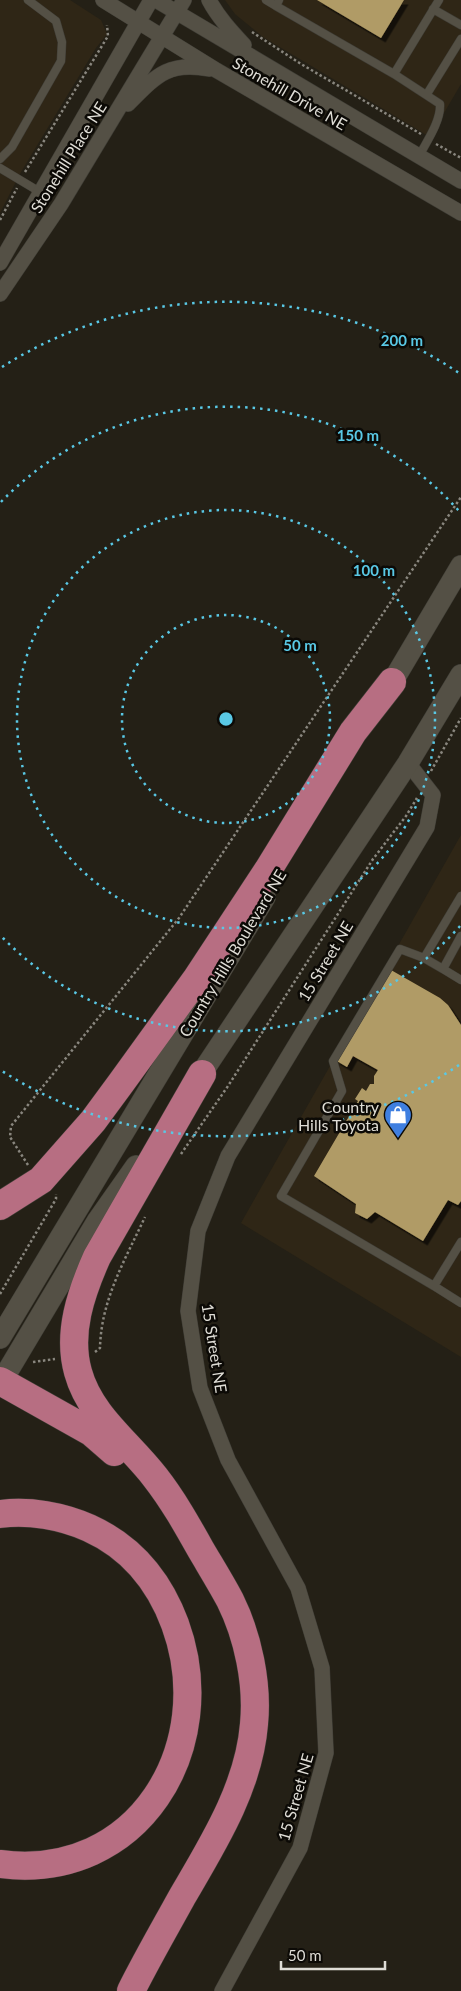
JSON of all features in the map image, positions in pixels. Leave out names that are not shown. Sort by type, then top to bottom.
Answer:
[{"type":"highway","points":[[0,1206],[41,1180],[93,1121],[191,985],[268,870],[352,732],[392,682]]},
{"type":"highway","points":[[131,1991],[217,1835],[236,1795],[252,1747],[255,1722],[252,1673],[240,1625],[230,1601],[182,1516],[155,1477],[102,1419],[78,1373],[76,1313],[84,1284],[114,1225],[202,1074]]},
{"type":"highway","points":[[1,1382],[91,1432],[128,1466],[162,1507],[212,1594],[234,1642],[246,1692],[245,1743],[236,1795]]},
{"type":"highway","points":[[0,1514],[24,1513],[75,1522],[106,1537],[135,1559],[155,1582],[170,1609],[181,1639],[188,1697],[186,1721],[180,1747],[171,1772],[155,1800],[119,1836],[76,1859],[36,1866],[0,1864]]},
{"type":"main road","name":"Country Hills Boulevard NE","points":[[0,1338],[202,1004],[461,566]]},
{"type":"main road","points":[[1,1382],[98,1220],[202,1074],[408,763],[461,674]]},
{"type":"street","name":"Stonehill Drive NE","points":[[103,0],[216,70],[461,214]]},
{"type":"street","name":"Stonehill Place NE","points":[[0,262],[151,0]]},
{"type":"street","name":"Stonehill Drive NE","points":[[156,0],[180,6],[257,59],[461,181]]},
{"type":"street","points":[[209,0],[230,30],[257,59]]},
{"type":"street","name":"Stonehill Place NE","points":[[0,294],[61,204],[180,6]]},
{"type":"street","points":[[113,120],[151,81],[169,69],[192,66],[216,70]]},
{"type":"street","name":"15 Street NE","points":[[222,1991],[300,1848],[326,1753],[322,1668],[298,1588],[228,1460],[200,1388],[188,1311],[198,1230],[228,1156],[427,827],[433,795],[408,763]]},
{"type":"lane","points":[[0,159],[12,147],[61,61],[62,42],[56,21],[28,0]]},
{"type":"lane","points":[[266,0],[278,3],[428,94],[440,104],[440,111],[429,139],[419,156]]},
{"type":"lane","points":[[394,74],[439,0]]},
{"type":"lane","points":[[433,9],[461,25]]},
{"type":"lane","points":[[428,94],[461,39]]},
{"type":"lane","points":[[0,168],[40,192]]},
{"type":"lane","points":[[424,958],[461,896]]},
{"type":"lane","points":[[442,969],[461,936]]},
{"type":"lane","points":[[461,980],[424,958],[400,950],[332,1061],[342,1092],[281,1196],[461,1303]]},
{"type":"lane","points":[[434,1286],[461,1242]]},
{"type":"path","points":[[0,220],[21,181],[108,36],[108,25]]},
{"type":"path","points":[[249,29],[301,64],[461,158]]},
{"type":"path","points":[[0,1294],[56,1199],[55,1193],[41,1180],[21,1156],[10,1136],[11,1126],[179,918],[461,497]]},
{"type":"path","points":[[177,1161],[228,1086],[373,859],[406,816],[425,784],[441,750],[461,718]]},
{"type":"path","points":[[89,1354],[97,1352],[100,1348],[100,1327],[105,1306],[148,1210]]},
{"type":"path","points":[[29,1362],[59,1358]]},
{"type":"shaded area","points":[[0,0],[70,0],[101,20],[107,34],[96,48],[21,172],[0,213]]},
{"type":"shaded area","points":[[225,0],[461,0],[461,84],[430,137],[263,37],[235,14]]},
{"type":"shaded area","points":[[461,835],[461,1357],[241,1223]]},
{"type":"building","points":[[317,0],[404,0],[381,38]]},
{"type":"building","name":"Country Hills Toyota","points":[[391,970],[440,998],[448,1005],[461,1025],[461,1201],[458,1205],[448,1200],[423,1241],[375,1212],[367,1219],[355,1213],[356,1204],[314,1176],[358,1101],[355,1099],[362,1088],[366,1091],[370,1084],[374,1084],[374,1076],[378,1070],[353,1056],[347,1067],[335,1060]]},
{"type":"place","name":"Country Hills Toyota","points":[[398,1139]]}]
